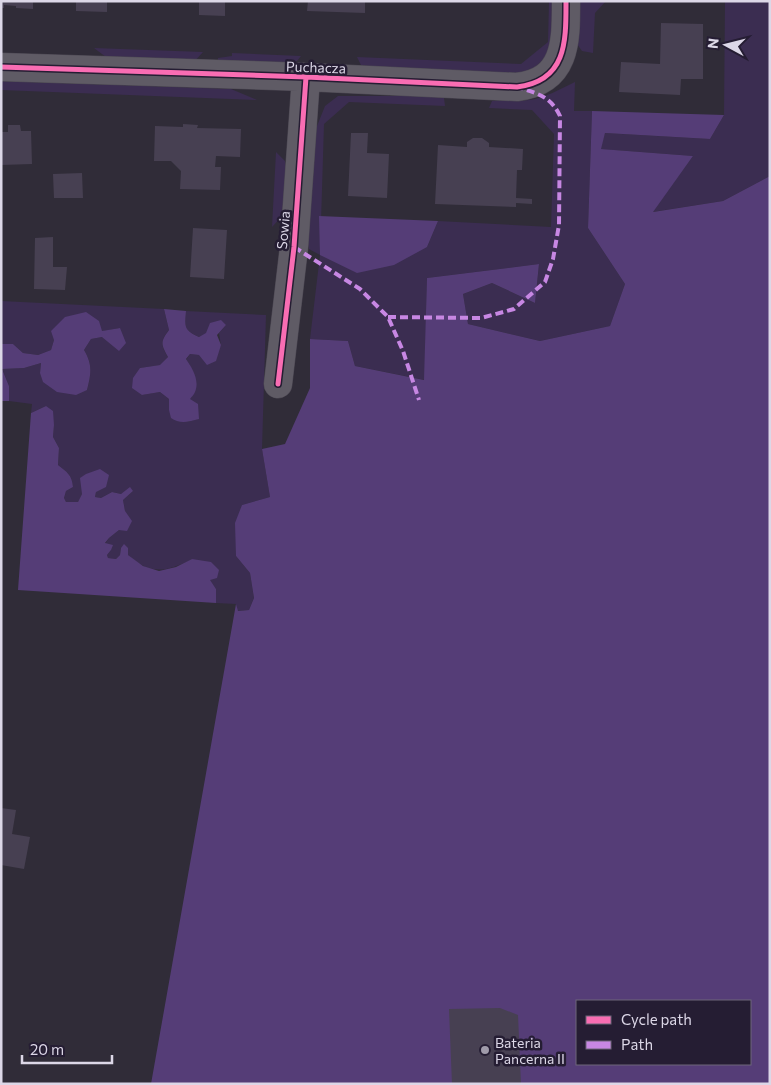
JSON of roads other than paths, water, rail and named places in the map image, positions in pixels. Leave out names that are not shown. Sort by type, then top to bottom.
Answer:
[{"type":"street","name":"Puchacza","points":[[1,67],[526,86],[544,78],[558,62],[564,43],[566,1]]},
{"type":"street","name":"Sowia","points":[[278,384],[294,247],[306,78]]},
{"type":"place","name":"Bateria Pancerna II","points":[[485,1050]]}]
